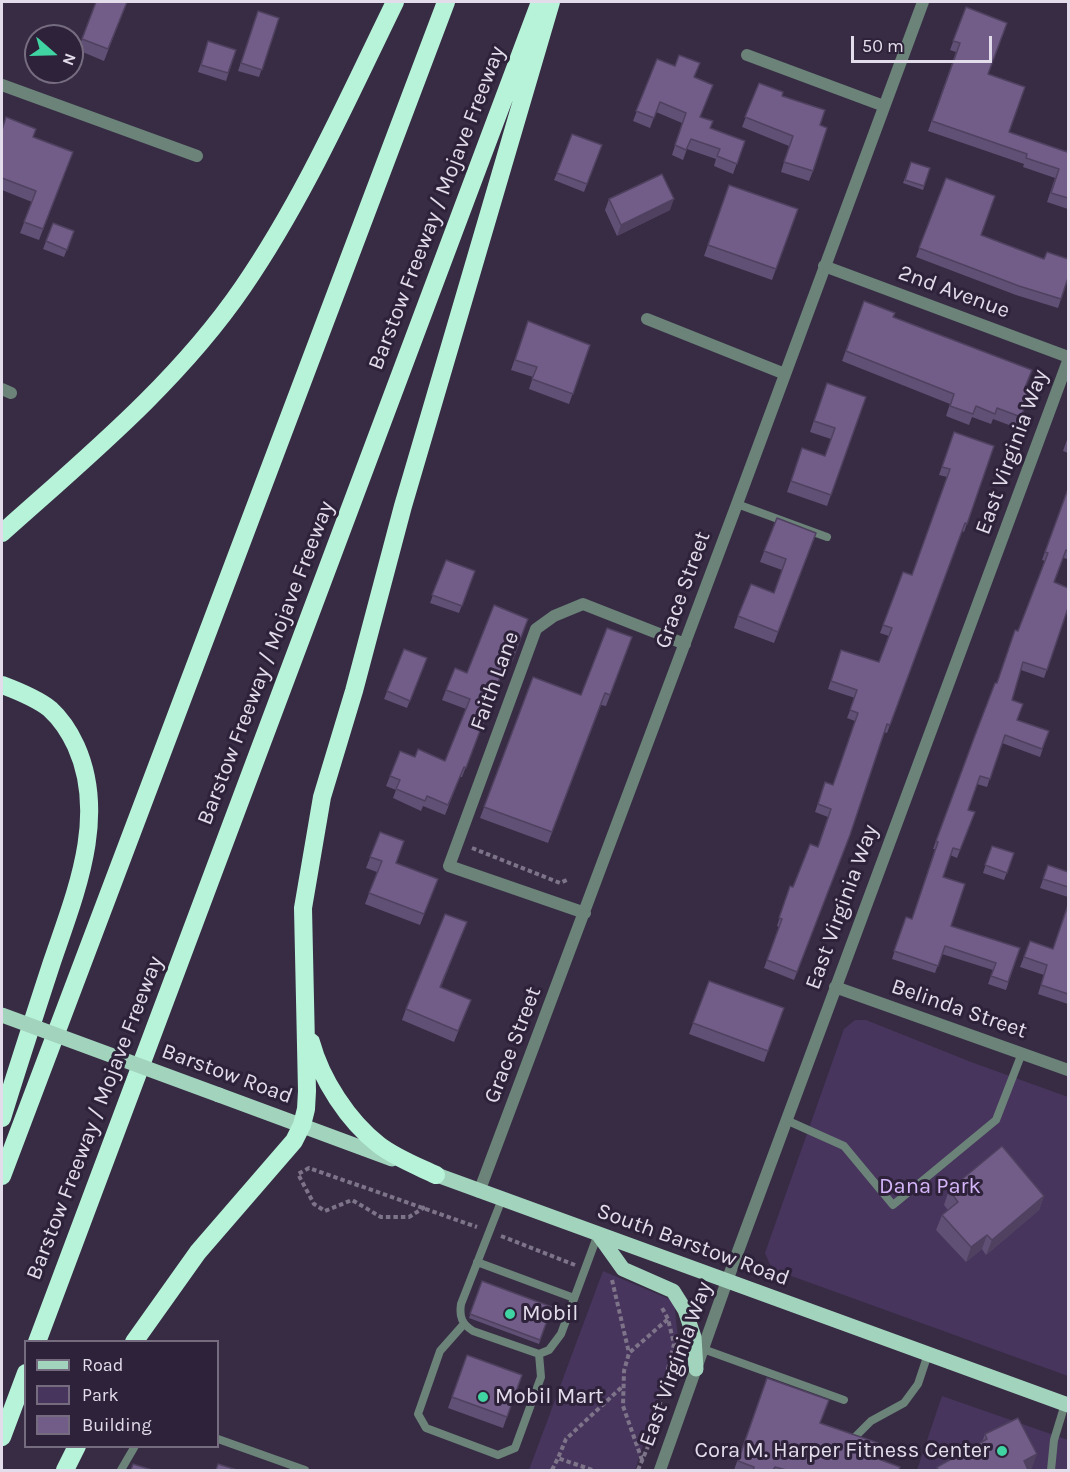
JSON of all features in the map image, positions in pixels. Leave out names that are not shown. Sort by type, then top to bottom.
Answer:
[{"type":"highway","points":[[2,533],[131,416],[182,363],[243,288],[322,153],[394,2]]},
{"type":"highway","points":[[2,1176],[446,2]]},
{"type":"highway","name":"Barstow Freeway / Mojave Freeway","points":[[37,1340],[540,2]]},
{"type":"highway","points":[[135,1340],[198,1252],[283,1155],[302,1125],[307,1091],[303,908],[322,797],[354,691],[403,506],[551,2]]},
{"type":"highway","points":[[2,685],[23,693],[50,710],[70,734],[82,761],[89,790],[90,820],[77,886],[2,1118]]},
{"type":"highway","points":[[305,1020],[314,1051],[326,1078],[343,1105],[361,1127],[386,1149],[436,1175]]},
{"type":"highway","points":[[2,1437],[24,1378]]},
{"type":"highway","points":[[65,1470],[76,1448]]},
{"type":"main road","name":"Barstow Road","points":[[2,1015],[302,1125]]},
{"type":"main road","name":"South Barstow Road","points":[[302,1125],[479,1192],[1066,1405]]},
{"type":"main road","points":[[598,1234],[623,1269],[673,1291],[685,1310],[694,1337],[696,1369]]},
{"type":"street","name":"Grace Street","points":[[479,1192],[923,2]]},
{"type":"street","points":[[747,55],[884,106]]},
{"type":"street","points":[[2,85],[197,156]]},
{"type":"street","name":"2nd Avenue","points":[[824,266],[1068,359]]},
{"type":"street","points":[[647,319],[785,374]]},
{"type":"street","name":"East Virginia Way","points":[[660,1470],[786,1120],[1068,359]]},
{"type":"street","name":"Faith Lane","points":[[585,913],[449,866],[537,629],[554,616],[583,604],[685,644]]},
{"type":"street","name":"Belinda Street","points":[[835,987],[1068,1070]]},
{"type":"lane","points":[[737,504],[827,537]]},
{"type":"lane","points":[[786,1120],[844,1146],[893,1205],[996,1120],[1022,1053]]},
{"type":"lane","points":[[502,1199],[461,1304],[460,1314],[463,1325],[473,1331],[539,1354],[549,1350],[556,1343],[598,1234]]},
{"type":"lane","points":[[477,1262],[574,1298]]},
{"type":"lane","points":[[463,1325],[440,1351],[418,1414],[426,1428],[498,1455],[515,1448],[541,1377],[539,1354]]},
{"type":"lane","points":[[703,1349],[844,1400]]},
{"type":"lane","points":[[851,1441],[871,1421],[904,1403],[918,1384],[928,1354]]},
{"type":"lane","points":[[1062,1470],[1051,1469],[1054,1440],[1066,1405]]},
{"type":"lane","points":[[219,1439],[305,1470]]},
{"type":"lane","points":[[121,1470],[134,1448]]},
{"type":"path","points":[[472,848],[560,883],[569,879]]},
{"type":"path","points":[[425,1207],[409,1217],[381,1217],[352,1200],[326,1211],[314,1203],[298,1174],[309,1168],[425,1207],[623,1284]]},
{"type":"path","points":[[612,1280],[629,1353],[624,1371],[623,1406],[642,1460]]},
{"type":"path","points":[[638,1470],[652,1437],[674,1344],[670,1318],[659,1303]]},
{"type":"path","points":[[629,1353],[670,1318]]},
{"type":"path","points":[[552,1470],[566,1439],[624,1386]]},
{"type":"path","points":[[558,1458],[592,1470]]},
{"type":"green space","name":"Dana Park","points":[[855,1020],[866,1020],[971,1062],[1068,1097],[1068,1376],[772,1269],[765,1253],[844,1029]]},
{"type":"green space","points":[[603,1271],[674,1301],[678,1338],[635,1470],[529,1470]]},
{"type":"green space","points":[[942,1396],[1068,1440],[1068,1470],[917,1470]]},
{"type":"building","points":[[96,2],[127,2],[108,49],[84,40],[84,34]]},
{"type":"building","points":[[966,7],[1007,23],[988,74],[1025,87],[1009,132],[1067,152],[1068,148],[1068,198],[1051,193],[1059,169],[1026,158],[1027,154],[932,121],[960,43],[953,41]]},
{"type":"building","points":[[258,11],[279,18],[262,70],[241,63]]},
{"type":"building","points":[[208,41],[236,50],[228,73],[201,65]]},
{"type":"building","points":[[679,55],[700,63],[694,77],[713,85],[700,117],[713,121],[710,128],[745,141],[737,164],[717,156],[720,149],[691,139],[686,150],[675,145],[686,113],[660,102],[654,118],[636,111],[657,59],[675,66]]},
{"type":"building","points":[[759,83],[783,92],[782,96],[825,110],[820,125],[827,128],[813,171],[784,162],[793,136],[745,117]]},
{"type":"building","points":[[6,117],[36,129],[33,137],[73,152],[43,229],[24,222],[36,191],[2,178],[2,130]]},
{"type":"building","points":[[572,134],[602,145],[587,184],[557,173]]},
{"type":"building","points":[[911,162],[930,168],[924,186],[905,180]]},
{"type":"building","points":[[662,174],[674,199],[621,225],[609,199]]},
{"type":"building","points":[[946,178],[995,196],[981,235],[1044,259],[1047,252],[1068,259],[1068,278],[1061,299],[1019,286],[919,248]]},
{"type":"building","points":[[729,185],[798,209],[776,269],[708,245]]},
{"type":"building","points":[[53,223],[74,231],[67,250],[46,241]]},
{"type":"building","points":[[864,301],[895,313],[893,317],[1032,370],[1024,390],[1030,393],[1021,417],[997,408],[995,414],[976,406],[973,414],[950,406],[954,394],[846,351]]},
{"type":"building","points":[[528,321],[590,345],[573,394],[532,379],[537,367],[515,360]]},
{"type":"building","points":[[827,383],[866,397],[831,495],[791,481],[802,448],[825,456],[835,428],[814,421]]},
{"type":"building","points":[[954,432],[994,446],[967,524],[965,523],[890,725],[887,724],[850,835],[797,972],[767,960],[782,919],[779,918],[790,886],[793,887],[810,844],[818,847],[831,809],[818,804],[825,782],[833,785],[858,713],[850,710],[857,690],[831,681],[841,650],[879,662],[892,628],[883,625],[903,572],[912,575],[950,469],[942,467]]},
{"type":"building","points":[[1068,489],[1068,551],[1066,550],[1054,582],[1068,588],[1068,608],[1047,670],[1023,662],[1012,700],[1023,704],[1017,720],[1049,731],[1042,749],[1005,735],[990,779],[980,776],[968,810],[975,812],[960,850],[953,848],[943,877],[965,884],[951,926],[1020,948],[1008,982],[991,976],[996,963],[945,946],[938,966],[894,951],[906,917],[912,919],[938,842],[936,841],[1015,630],[1018,631],[1048,553],[1045,552]]},
{"type":"building","points":[[777,518],[816,533],[778,632],[738,616],[751,584],[774,593],[786,559],[764,551]]},
{"type":"building","points":[[446,560],[475,571],[462,606],[432,595]]},
{"type":"building","points":[[494,605],[528,619],[512,661],[507,659],[466,768],[464,767],[448,805],[427,796],[425,801],[396,789],[400,780],[390,776],[400,751],[415,757],[418,749],[445,761],[470,699],[446,690],[455,668],[467,673]]},
{"type":"building","points":[[607,628],[632,637],[610,695],[605,693],[552,832],[484,807],[533,677],[581,695]]},
{"type":"building","points":[[404,649],[427,658],[410,701],[387,691]]},
{"type":"building","points":[[380,832],[404,841],[396,863],[438,879],[424,914],[369,893],[382,861],[370,857]]},
{"type":"building","points":[[992,846],[1014,853],[1007,873],[985,865]]},
{"type":"building","points":[[1048,865],[1068,872],[1068,887],[1043,879]]},
{"type":"building","points":[[1068,905],[1068,994],[1041,985],[1047,965],[1024,957],[1030,941],[1053,949]]},
{"type":"building","points":[[445,914],[467,922],[440,987],[471,1000],[458,1031],[406,1009]]},
{"type":"building","points":[[709,981],[784,1008],[768,1051],[693,1023]]},
{"type":"building","points":[[1002,1146],[1044,1196],[992,1240],[987,1235],[971,1247],[942,1215],[958,1202],[949,1190]]},
{"type":"building","name":"Mobil","points":[[482,1281],[552,1307],[540,1340],[470,1314]]},
{"type":"building","name":"Mobil Mart","points":[[467,1355],[522,1375],[507,1417],[452,1397]]},
{"type":"building","points":[[767,1378],[829,1400],[820,1423],[878,1443],[873,1457],[900,1467],[899,1470],[786,1470],[775,1467],[773,1470],[753,1470],[754,1467],[738,1461]]},
{"type":"building","points":[[1018,1418],[1037,1454],[1024,1461],[1028,1470],[938,1470],[937,1467],[987,1439],[985,1434]]},
{"type":"building","points":[[133,1464],[152,1470],[131,1470]]},
{"type":"building","points":[[218,1464],[237,1470],[216,1470]]},
{"type":"place","name":"Mobil","points":[[510,1314]]},
{"type":"place","name":"Mobil Mart","points":[[483,1397]]},
{"type":"place","name":"Cora M. Harper Fitness Center","points":[[1002,1451]]}]
